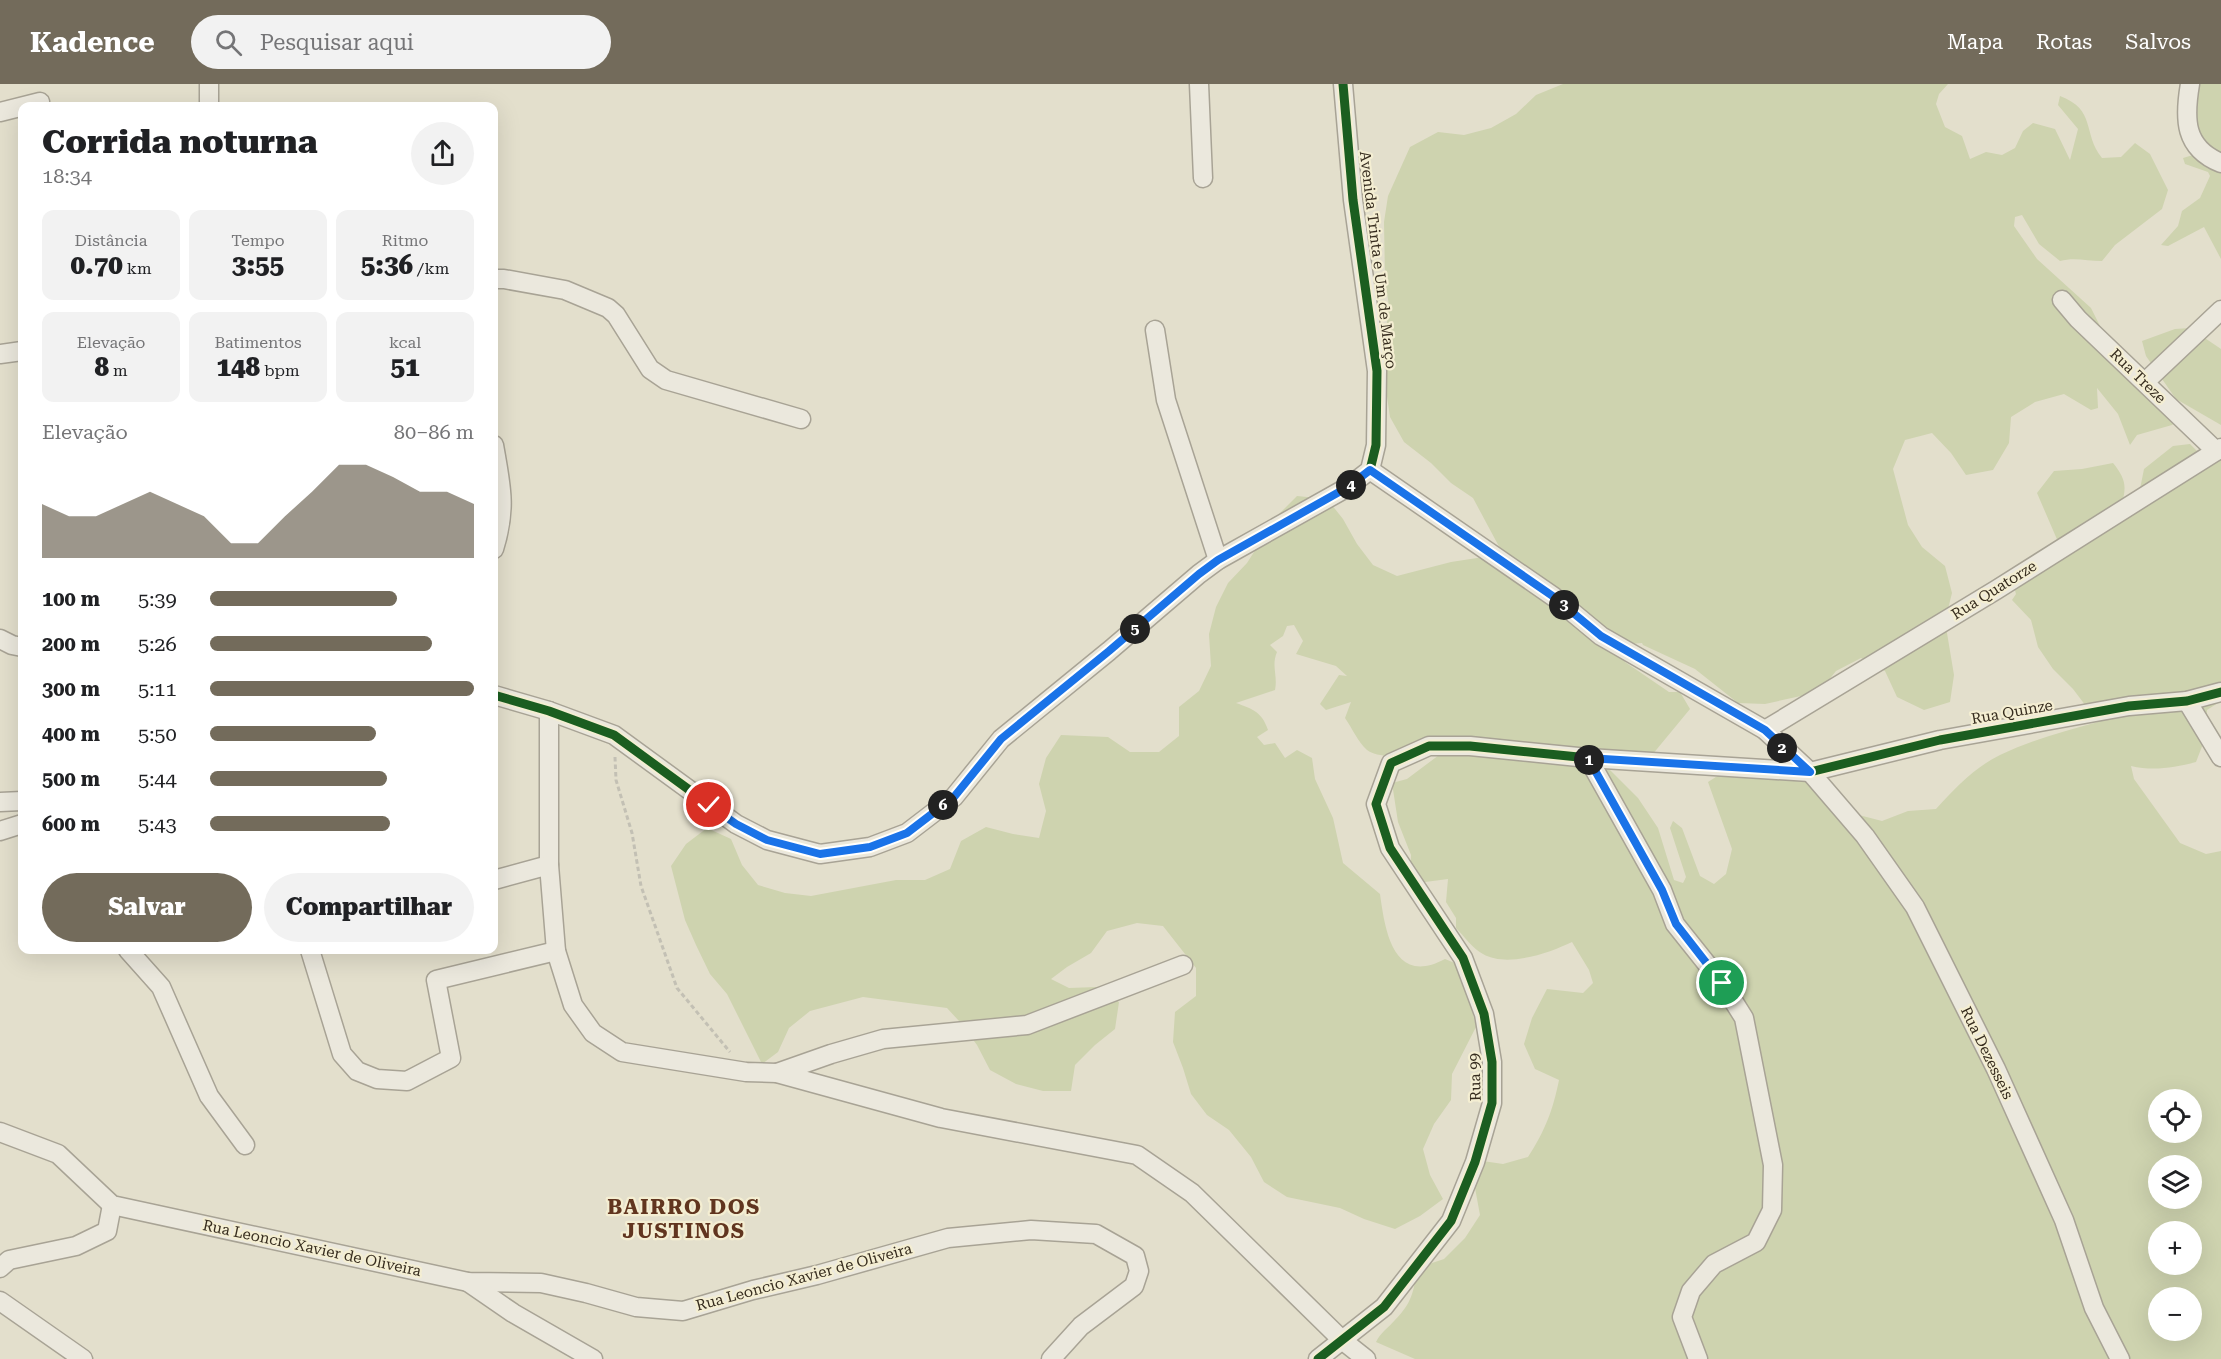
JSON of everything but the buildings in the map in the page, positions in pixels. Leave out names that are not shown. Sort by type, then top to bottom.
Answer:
[{"type":"street","points":[[209,84],[209,102]]},
{"type":"street","points":[[1199,84],[1203,178]]},
{"type":"street","name":"Avenida Trinta e Um de Março","points":[[1343,84],[1353,200],[1377,371],[1376,446],[1370,470]]},
{"type":"street","points":[[2190,84],[2187,119],[2191,137],[2205,157],[2221,164]]},
{"type":"street","points":[[0,112],[18,108]]},
{"type":"street","points":[[498,279],[565,290],[602,305],[616,315],[650,369],[666,380],[801,419]]},
{"type":"street","name":"Rua Treze","points":[[2062,300],[2078,319],[2219,449]]},
{"type":"street","points":[[2145,382],[2221,310]]},
{"type":"street","points":[[1155,330],[1166,400],[1218,560]]},
{"type":"street","points":[[0,354],[18,352]]},
{"type":"street","name":"Rua Quatorze","points":[[1765,730],[1996,590],[2219,449]]},
{"type":"street","points":[[498,696],[549,711],[614,735],[736,824],[767,840],[820,854],[870,847],[907,833],[954,797],[1001,739],[1199,574],[1218,560],[1348,487],[1370,470],[1554,597],[1601,636],[1765,730],[1810,772]]},
{"type":"street","points":[[498,488],[503,496],[498,534]]},
{"type":"street","points":[[0,639],[18,646]]},
{"type":"street","name":"Rua Quinze","points":[[1391,763],[1429,746],[1470,746],[1588,758],[1810,772],[1940,740],[2128,706],[2187,701],[2221,692]]},
{"type":"street","points":[[2187,701],[2221,757]]},
{"type":"street","points":[[549,711],[549,865],[556,951],[573,1005],[593,1033],[622,1052],[746,1072],[777,1073],[940,1118],[1137,1155],[1192,1193],[1342,1340],[1366,1359]]},
{"type":"street","points":[[1588,758],[1662,890],[1676,924],[1722,983],[1744,1018],[1773,1165],[1772,1210],[1756,1242],[1714,1264],[1691,1291],[1682,1317],[1698,1359]]},
{"type":"street","name":"Rua 99","points":[[1318,1359],[1384,1307],[1451,1221],[1475,1162],[1492,1102],[1492,1062],[1484,1014],[1467,969],[1390,848],[1376,804],[1391,763]]},
{"type":"street","name":"Rua Dezesseis","points":[[1810,772],[1865,836],[1915,907],[1996,1069],[2045,1177],[2064,1220],[2094,1308],[2120,1359]]},
{"type":"street","points":[[0,802],[18,801]]},
{"type":"street","points":[[0,831],[18,825]]},
{"type":"street","points":[[498,879],[549,865]]},
{"type":"street","points":[[311,954],[342,1054],[357,1071],[377,1079],[407,1081],[451,1058],[436,980],[556,951]]},
{"type":"street","points":[[132,954],[161,987],[209,1096],[245,1145]]},
{"type":"street","points":[[777,1073],[883,1039],[1027,1025],[1183,965]]},
{"type":"street","points":[[0,1132],[58,1154],[112,1205],[107,1231],[76,1246],[9,1260],[0,1268]]},
{"type":"street","name":"Rua Leoncio Xavier de Oliveira","points":[[112,1205],[468,1282],[541,1283],[636,1307],[683,1311],[948,1238],[1031,1230],[1096,1234],[1135,1256],[1139,1271],[1134,1286],[1081,1326],[1051,1359]]},
{"type":"street","points":[[468,1282],[513,1313],[593,1359]]},
{"type":"street","points":[[0,1300],[83,1359]]},
{"type":"path","points":[[614,735],[616,780],[633,833],[641,886],[677,988],[746,1072]]},
{"type":"green space","points":[[1563,84],[1948,84],[1939,94],[1936,104],[1945,127],[1962,136],[1970,159],[1986,152],[2002,155],[2015,148],[2023,131],[2033,123],[2055,129],[2070,160],[2078,129],[2058,105],[2060,96],[2072,102],[2084,115],[2092,140],[2102,158],[2121,157],[2135,143],[2150,154],[2168,190],[2162,209],[2115,245],[2102,261],[2075,259],[2060,261],[2039,244],[2022,215],[2015,217],[2014,226],[2037,259],[2091,308],[2112,350],[2182,415],[2172,425],[2137,435],[2130,445],[2118,414],[2097,388],[2098,408],[2091,410],[2064,394],[2035,402],[2011,417],[2009,443],[1993,470],[1966,475],[1951,453],[1932,433],[1905,440],[1893,469],[1908,525],[1922,547],[1945,566],[1952,593],[1945,621],[1954,675],[1950,702],[1924,710],[1897,697],[1885,671],[1861,658],[1836,671],[1819,692],[1765,704],[1738,703],[1695,669],[1642,643],[1619,645],[1625,662],[1669,692],[1680,692],[1690,709],[1652,755],[1604,764],[1638,798],[1658,828],[1674,880],[1683,883],[1686,877],[1670,828],[1673,821],[1682,828],[1700,876],[1714,884],[1726,874],[1732,849],[1708,782],[1730,768],[1787,764],[1855,814],[1882,821],[1908,811],[1936,809],[1974,772],[2000,755],[2036,740],[2098,722],[2073,689],[2053,669],[2038,647],[2031,620],[2012,600],[2016,594],[2009,569],[2015,570],[2059,544],[2037,493],[2054,471],[2113,463],[2124,483],[2121,506],[2139,494],[2144,469],[2173,446],[2190,444],[2199,453],[2221,457],[2221,701],[2207,710],[2206,736],[2196,762],[2163,768],[2131,766],[2134,779],[2180,843],[2206,854],[2221,851],[2221,1359],[1415,1359],[1376,1342],[1409,1302],[1417,1268],[1444,1259],[1465,1238],[1480,1215],[1475,1188],[1476,1160],[1503,1164],[1528,1157],[1544,1129],[1559,1080],[1535,1069],[1524,1044],[1532,1018],[1547,989],[1583,993],[1593,983],[1589,970],[1572,942],[1540,954],[1516,959],[1493,958],[1479,952],[1456,928],[1456,918],[1446,902],[1448,879],[1410,884],[1411,855],[1398,822],[1392,783],[1407,779],[1439,755],[1391,756],[1367,750],[1345,718],[1351,702],[1326,710],[1320,704],[1339,675],[1347,676],[1336,666],[1296,654],[1303,641],[1294,625],[1287,626],[1283,636],[1270,645],[1277,652],[1275,690],[1236,703],[1252,709],[1263,719],[1268,730],[1257,737],[1264,745],[1275,743],[1285,758],[1297,750],[1312,758],[1315,779],[1333,818],[1343,863],[1380,894],[1389,938],[1395,950],[1403,960],[1414,966],[1427,966],[1445,959],[1462,966],[1476,1027],[1452,1074],[1451,1100],[1434,1124],[1423,1149],[1430,1175],[1443,1199],[1420,1216],[1395,1229],[1340,1208],[1287,1197],[1264,1182],[1251,1157],[1229,1130],[1207,1115],[1191,1094],[1173,1042],[1175,1012],[1196,996],[1196,968],[1163,926],[1137,923],[1107,931],[1091,953],[1051,979],[1069,988],[1097,987],[1119,1002],[1115,1029],[1075,1065],[1071,1091],[1043,1091],[1016,1084],[990,1070],[977,1045],[947,1008],[863,997],[810,1011],[789,1028],[778,1052],[762,1064],[727,994],[710,974],[685,920],[671,866],[686,844],[707,828],[731,839],[742,865],[758,885],[785,893],[811,896],[896,880],[925,880],[950,869],[961,841],[986,827],[1039,838],[1046,811],[1039,784],[1046,758],[1061,735],[1108,737],[1130,752],[1159,752],[1179,736],[1179,707],[1199,691],[1211,666],[1209,634],[1216,607],[1228,583],[1247,563],[1277,516],[1297,496],[1327,499],[1373,565],[1397,576],[1451,562],[1503,554],[1473,498],[1451,483],[1431,463],[1404,442],[1390,417],[1382,362],[1389,306],[1385,279],[1384,222],[1388,196],[1410,147],[1438,132],[1464,135],[1491,128],[1516,114],[1536,95]]},
{"type":"green space","points":[[2194,84],[2221,84],[2221,259],[2204,227],[2168,246],[2161,245],[2178,226],[2182,211],[2200,198],[2210,176],[2208,172],[2185,164],[2183,158],[2193,155],[2197,131],[2191,113]]},
{"type":"green space","points":[[2190,328],[2221,349],[2221,425],[2176,399],[2146,356],[2142,341],[2175,329]]},
{"type":"cycle path","points":[[498,696],[549,711],[614,735],[736,824],[767,840],[820,854],[870,847],[907,833],[954,797],[1001,739],[1199,574],[1218,560],[1348,487],[1370,470],[1376,445],[1377,371],[1353,200],[1343,84]]},
{"type":"cycle path","points":[[1318,1359],[1384,1307],[1451,1221],[1475,1162],[1492,1103],[1492,1062],[1484,1014],[1463,958],[1390,848],[1376,804],[1391,763],[1429,746],[1470,746],[1588,758],[1810,772],[1940,740],[2129,706],[2187,701],[2221,692]]},
{"type":"district","name":"BAIRRO DOS JUSTINOS","points":[[684,1219]]},
{"type":"route","points":[[709,805],[736,824],[767,840],[820,854],[870,847],[907,833],[954,797],[1001,739],[1199,574],[1218,560],[1348,487],[1370,470],[1554,597],[1601,636],[1765,730],[1810,772],[1588,758],[1662,890],[1676,924],[1722,983]]}]
